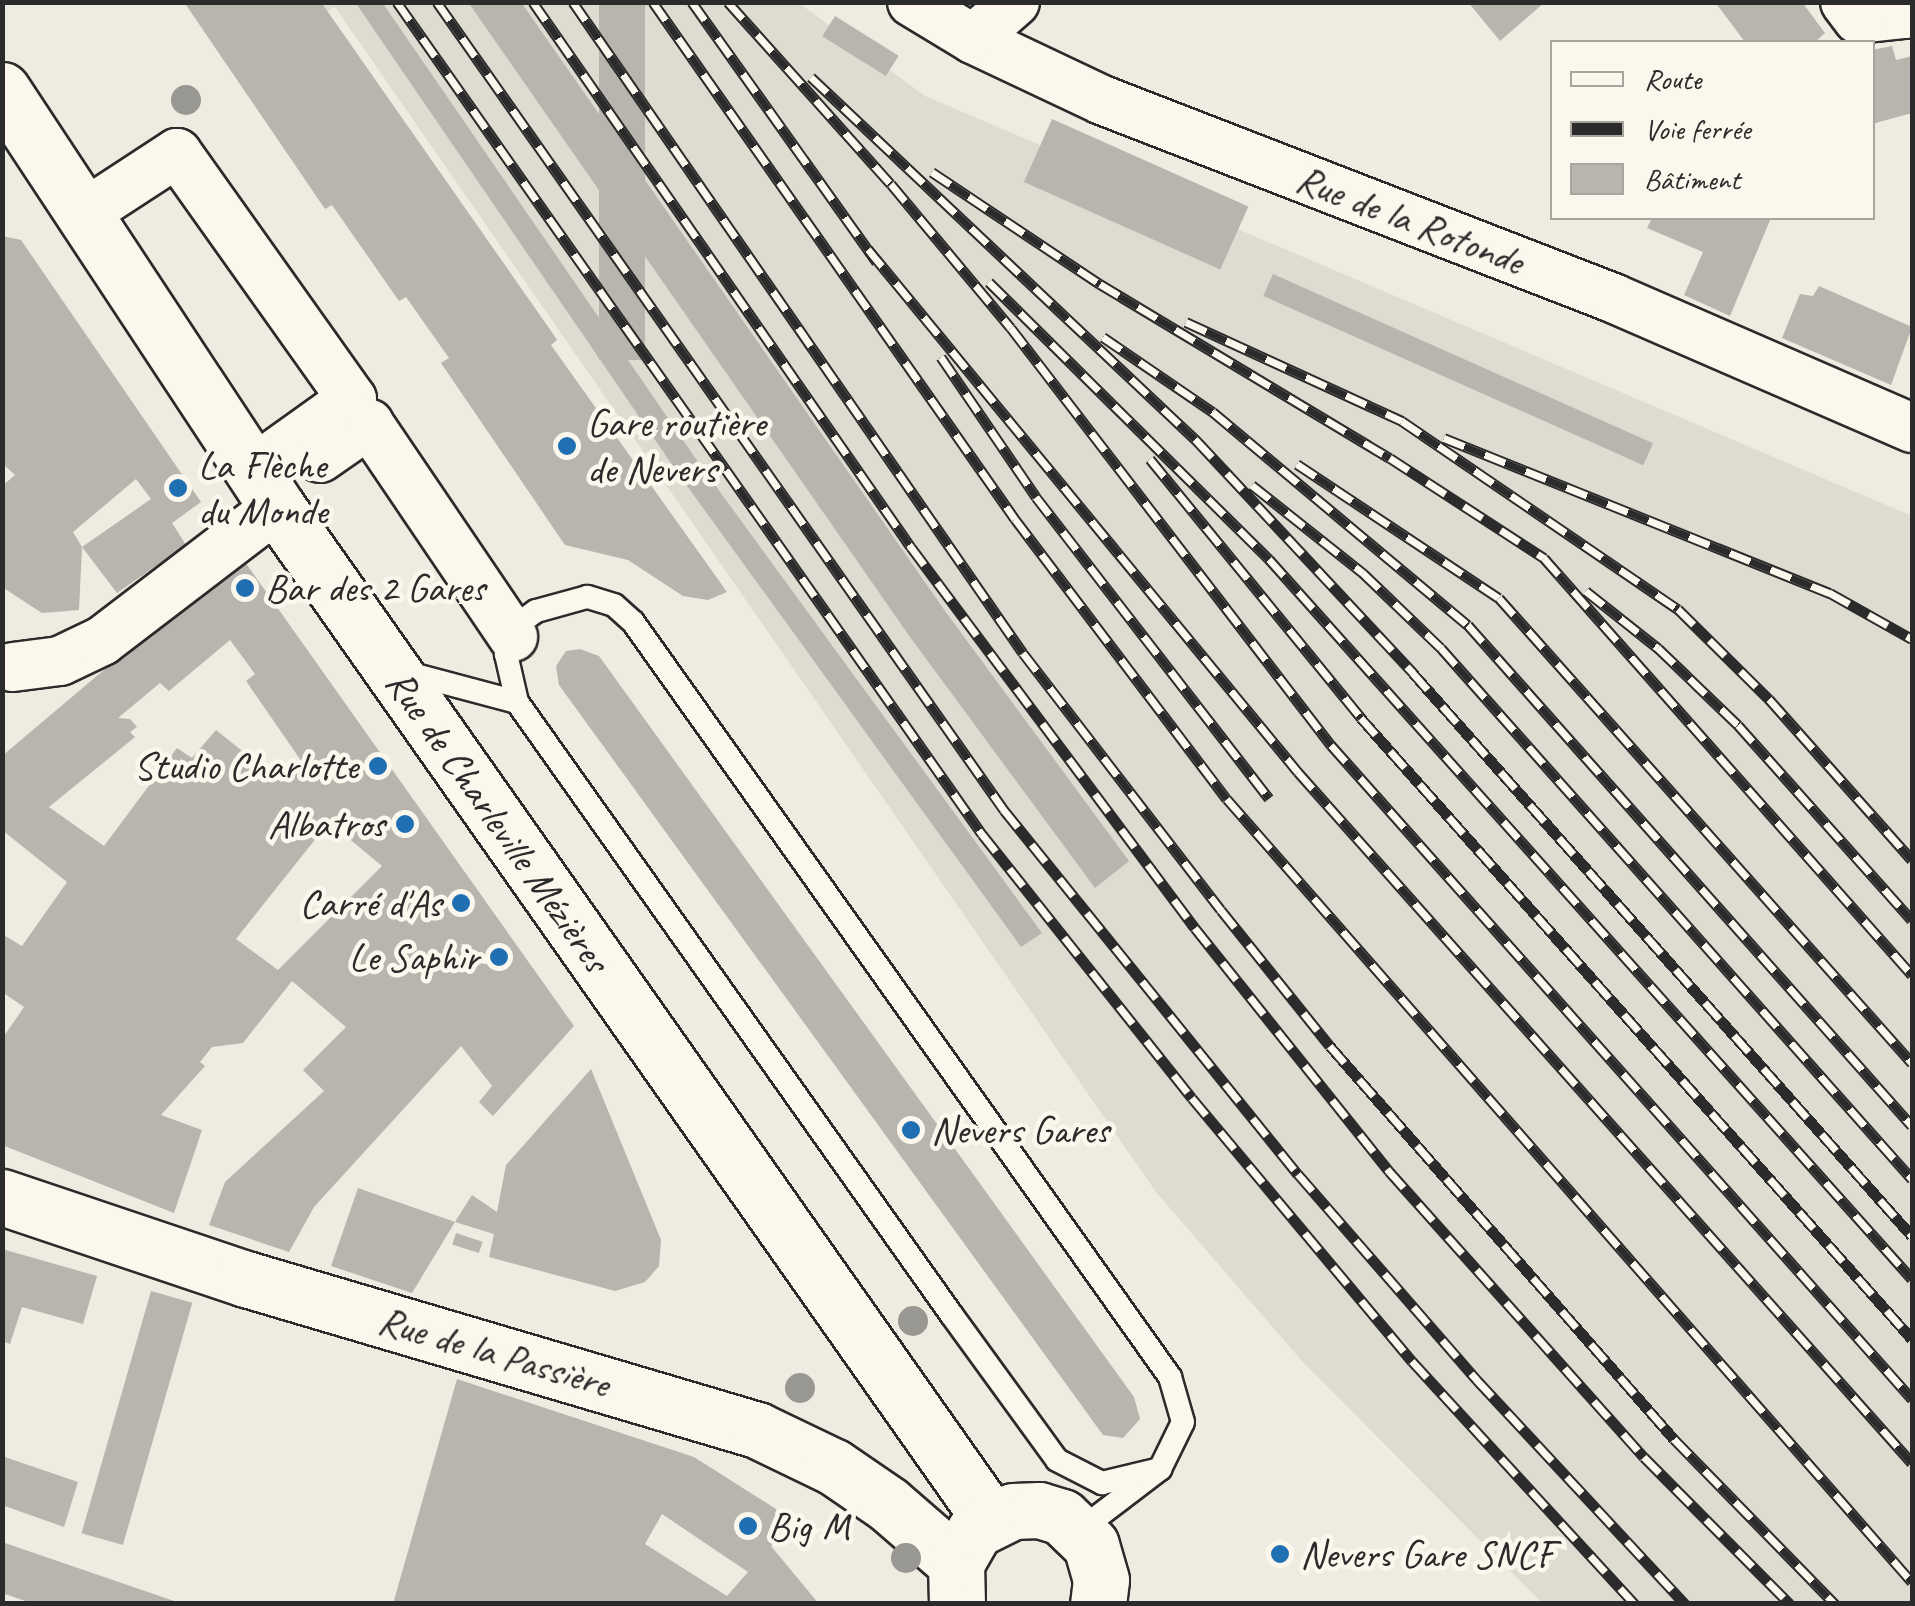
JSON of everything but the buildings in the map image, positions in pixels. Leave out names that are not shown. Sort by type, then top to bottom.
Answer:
[{"type":"main road","name":"Rue de Charleville Mézières","points":[[8,111],[85,212],[266,490],[990,1519]]},
{"type":"main road","name":"Rue de la Passière","points":[[2,1197],[246,1279],[757,1430],[834,1466],[888,1504],[957,1583]]},
{"type":"main road","points":[[957,1583],[963,1545],[990,1519],[1013,1510],[1038,1510],[1064,1498],[1098,1562],[1098,1604]]},
{"type":"street","name":"Rue de la Rotonde","points":[[912,2],[972,39],[1102,100],[1612,298],[1912,428]]},
{"type":"street","points":[[972,39],[1015,2]]},
{"type":"street","points":[[1845,2],[1858,19],[1905,14],[1909,2]]},
{"type":"street","points":[[6,663],[60,661],[102,641],[266,490],[352,400],[177,152],[85,212]]},
{"type":"street","points":[[266,490],[369,424],[513,638]]},
{"type":"lane","points":[[587,597],[614,606],[633,622],[1170,1377],[1183,1422],[1160,1469],[1064,1498],[517,702],[506,654],[513,638],[536,611],[587,597]]},
{"type":"lane","points":[[390,668],[517,702]]},
{"type":"lane","points":[[1064,1498],[1102,1483],[1160,1469]]},
{"type":"shaded area","points":[[309,3],[799,3],[925,96],[1912,516],[1912,1603],[1542,1603],[1301,1360],[1156,1192],[335,7],[319,16]]},
{"type":"railway","points":[[397,2],[982,834],[1192,1098],[1412,1361],[1635,1604]]},
{"type":"railway","points":[[437,2],[1004,810],[1298,1174],[1477,1380],[1685,1604]]},
{"type":"railway","points":[[533,2],[911,547],[1195,928],[1389,1171],[1644,1457],[1790,1604]]},
{"type":"railway","points":[[573,2],[1023,653],[1221,910],[1330,1046],[1674,1439],[1835,1604]]},
{"type":"railway","points":[[653,2],[1015,519],[1227,799],[1912,1582]]},
{"type":"railway","points":[[692,2],[877,262]]},
{"type":"railway","points":[[728,2],[891,184],[1011,328],[1331,745],[1912,1399]]},
{"type":"railway","points":[[811,77],[1197,441],[1413,673],[1912,1236]]},
{"type":"railway","points":[[932,172],[1100,284],[1390,458],[1544,558],[1912,975]]},
{"type":"railway","points":[[868,249],[1298,772],[1912,1463]]},
{"type":"railway","points":[[989,282],[1269,559],[1912,1279]]},
{"type":"railway","points":[[1186,322],[1402,421],[1678,609],[1769,699],[1912,860]]},
{"type":"railway","points":[[1103,337],[1213,412],[1468,625],[1912,1126]]},
{"type":"railway","points":[[941,357],[1036,497],[1269,799]]},
{"type":"railway","points":[[1444,438],[1830,593],[1912,639]]},
{"type":"railway","points":[[1150,459],[1361,718],[1912,1339]]},
{"type":"railway","points":[[1297,464],[1499,598],[1912,1063]]},
{"type":"railway","points":[[1252,485],[1363,573],[1441,648],[1912,1179]]},
{"type":"railway","points":[[1586,591],[1658,648],[1738,725],[1912,920]]},
{"type":"place","name":"Gare routière de Nevers","points":[[567,446]]},
{"type":"place","name":"La Flèche du Monde","points":[[178,488]]},
{"type":"place","name":"Bar des 2 Gares","points":[[245,588]]},
{"type":"place","name":"Studio Charlotte","points":[[378,766]]},
{"type":"place","name":"Albatros","points":[[405,824]]},
{"type":"place","name":"Carré d'As","points":[[461,903]]},
{"type":"place","name":"Le Saphir","points":[[499,957]]},
{"type":"place","name":"Nevers Gares","points":[[911,1130]]},
{"type":"place","name":"Big M","points":[[748,1526]]},
{"type":"place","name":"Nevers Gare SNCF","points":[[1280,1554]]}]
